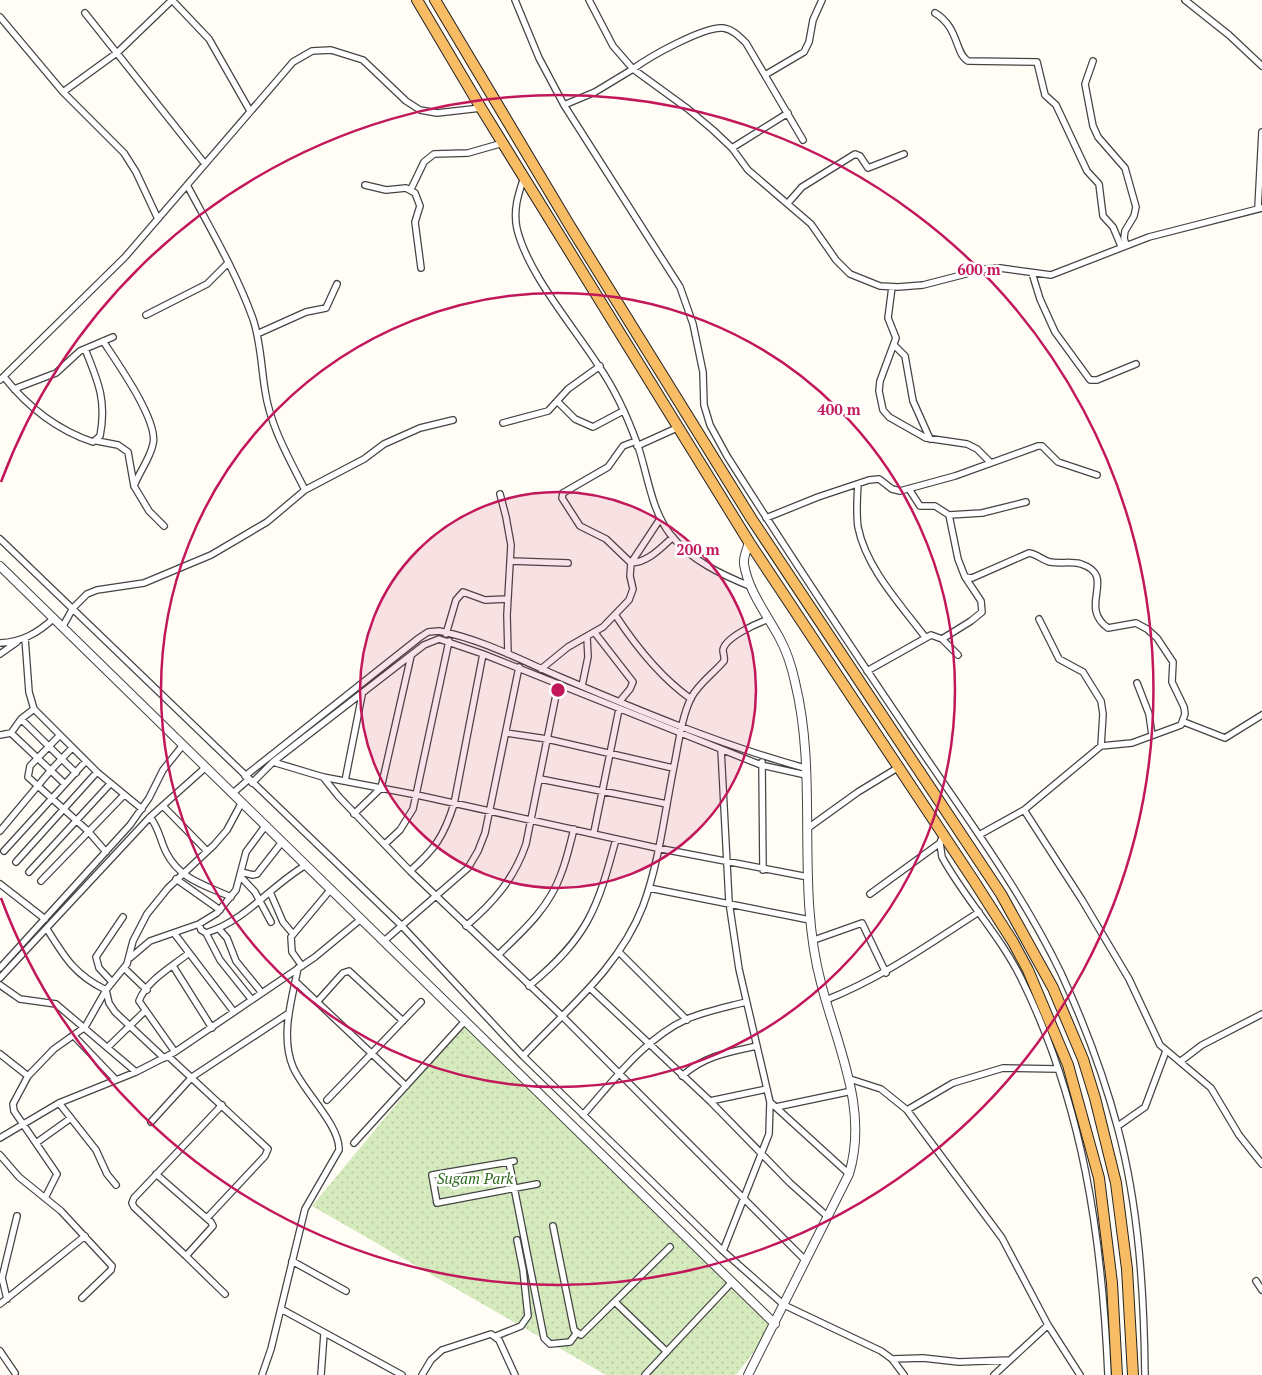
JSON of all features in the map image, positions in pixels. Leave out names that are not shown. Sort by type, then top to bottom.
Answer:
[{"type":"highway","points":[[417,0],[481,108],[749,542],[899,767],[941,838],[1012,942],[1042,1002],[1068,1064],[1086,1122],[1102,1195],[1112,1282],[1118,1375]]},
{"type":"highway","points":[[435,0],[566,218],[751,518],[1001,894],[1053,988],[1096,1098],[1116,1183],[1128,1269],[1133,1375]]},
{"type":"street","points":[[63,92],[118,52],[172,0],[209,39],[250,111]]},
{"type":"street","points":[[515,0],[539,58],[564,105],[680,287],[693,324],[703,372],[704,404],[710,425],[766,518],[979,835],[1031,920],[1060,972],[1087,1033],[1118,1126],[1136,1226],[1144,1311],[1145,1375]]},
{"type":"street","points":[[589,0],[613,46],[633,69],[688,109],[732,148],[748,170],[811,224],[836,260],[850,274],[880,286],[922,285],[985,269],[1000,268],[1051,274],[1124,245],[1260,208],[1262,132]]},
{"type":"street","points":[[765,75],[804,52],[809,42],[813,20],[822,0]]},
{"type":"street","points":[[1185,0],[1229,35],[1262,66]]},
{"type":"street","points":[[85,13],[118,52],[205,164]]},
{"type":"street","points":[[936,13],[954,31],[960,54],[968,61],[1037,62],[1045,95],[1056,105],[1087,171],[1099,184],[1103,216],[1113,227],[1124,245]]},
{"type":"street","points":[[0,18],[63,92],[124,153],[136,172],[158,219]]},
{"type":"street","points":[[564,105],[595,92],[662,50],[709,31],[722,28],[735,32],[746,43],[803,140]]},
{"type":"street","points":[[164,526],[149,511],[134,486],[130,458],[124,448],[82,438],[53,422],[33,408],[2,379],[89,294],[158,219],[293,62],[312,51],[331,50],[363,60],[406,101],[420,110],[437,113],[481,108]]},
{"type":"street","points":[[1093,61],[1085,84],[1093,126],[1098,136],[1125,168],[1136,207],[1125,231],[1124,245]]},
{"type":"street","points":[[732,148],[788,113]]},
{"type":"street","points":[[411,189],[424,162],[434,154],[468,153],[503,143]]},
{"type":"street","points":[[788,203],[802,187],[854,154],[860,156],[868,168],[904,154]]},
{"type":"street","points":[[524,177],[517,198],[515,214],[517,230],[542,281],[600,366],[623,411],[637,443],[660,519],[683,549],[724,576],[753,588]]},
{"type":"street","points":[[187,185],[242,292],[257,334],[270,414],[305,490]]},
{"type":"street","points":[[365,186],[386,190],[411,189]]},
{"type":"street","points":[[411,189],[419,199],[420,206],[415,222],[421,268]]},
{"type":"street","points":[[146,315],[207,284],[228,264]]},
{"type":"street","points":[[1032,273],[1040,298],[1055,332],[1090,380],[1097,380],[1136,364]]},
{"type":"street","points":[[257,334],[306,312],[326,308],[337,284]]},
{"type":"street","points":[[892,287],[888,318],[896,338],[880,381],[879,391],[883,410],[889,417],[908,426],[921,436],[967,444],[977,450],[991,463]]},
{"type":"street","points":[[14,389],[56,373],[72,357],[85,348],[113,336]]},
{"type":"street","points":[[103,341],[141,402],[154,433],[152,449],[139,472],[134,486]]},
{"type":"street","points":[[894,345],[905,356],[913,401],[930,439]]},
{"type":"street","points":[[85,348],[103,395],[102,426],[97,441]]},
{"type":"street","points":[[503,423],[541,414],[557,401],[568,388],[600,366]]},
{"type":"street","points":[[557,401],[575,420],[593,427],[623,411]]},
{"type":"street","points":[[63,626],[73,608],[86,594],[97,590],[144,583],[211,555],[267,522],[305,490],[398,438],[420,428],[453,420]]},
{"type":"street","points":[[673,537],[653,555],[640,562],[631,563],[606,540],[580,526],[562,495],[566,490],[608,466],[623,446],[637,443],[679,427]]},
{"type":"street","points":[[766,518],[818,497],[858,484],[879,479],[897,491],[909,489],[955,476],[1042,446],[1058,462],[1097,475]]},
{"type":"street","points":[[858,484],[858,528],[865,546],[886,582],[925,637]]},
{"type":"street","points":[[909,489],[920,506],[935,506],[949,515],[982,514],[1026,502]]},
{"type":"street","points":[[500,494],[509,531],[508,654]]},
{"type":"street","points":[[942,639],[982,612],[981,601],[965,577],[958,559],[949,515]]},
{"type":"street","points":[[541,669],[568,647],[595,633],[616,616],[632,595],[631,563],[660,519]]},
{"type":"street","points":[[0,539],[248,780],[401,925],[523,1056],[723,1251],[784,1305],[881,1351],[892,1360],[904,1375]]},
{"type":"street","points":[[748,1375],[849,1174],[856,1146],[850,1078],[820,982],[810,920],[805,772],[795,682],[782,642],[753,588],[745,566],[744,558],[749,542]]},
{"type":"street","points":[[965,577],[972,578],[1029,553],[1052,562],[1071,562],[1089,567],[1097,575],[1094,608],[1098,619],[1108,628],[1130,622],[1147,629],[1171,657],[1172,682],[1184,707],[1184,722]]},
{"type":"street","points":[[510,561],[568,564]]},
{"type":"street","points":[[0,566],[775,1324]]},
{"type":"street","points":[[385,844],[407,821],[417,795],[446,641],[446,632],[456,600],[463,592],[485,600],[508,599]]},
{"type":"street","points":[[616,616],[649,661],[676,688],[691,699]]},
{"type":"street","points":[[0,654],[36,633],[54,618]]},
{"type":"street","points":[[1039,618],[1059,659],[1083,672],[1100,701],[1103,714],[1101,746]]},
{"type":"street","points":[[523,1056],[590,988],[620,953],[643,907],[649,888],[680,734],[691,699],[698,687],[724,661],[723,648],[727,643],[746,629],[769,619]]},
{"type":"street","points":[[233,793],[428,632],[446,632],[508,654],[682,726],[805,772]]},
{"type":"street","points":[[595,633],[633,682],[620,701]]},
{"type":"street","points":[[867,671],[931,635],[942,639],[958,655]]},
{"type":"street","points":[[582,686],[588,657],[587,637]]},
{"type":"street","points":[[0,643],[22,640]]},
{"type":"street","points":[[22,640],[29,692],[34,709],[59,736],[110,784],[142,809]]},
{"type":"street","points":[[248,780],[362,695],[431,640],[446,641],[483,654],[761,765],[805,772]]},
{"type":"street","points":[[410,871],[438,844],[447,827],[454,804],[483,654]]},
{"type":"street","points":[[354,814],[380,788],[410,656]]},
{"type":"street","points":[[384,941],[468,868],[482,842],[521,660]]},
{"type":"street","points":[[1137,683],[1150,714],[1152,735]]},
{"type":"street","points":[[466,926],[493,903],[520,864],[532,820],[558,685]]},
{"type":"street","points":[[346,781],[362,695]]},
{"type":"street","points":[[0,735],[11,733],[21,719],[34,709]]},
{"type":"street","points":[[594,832],[618,709]]},
{"type":"street","points":[[1184,722],[1225,738],[1262,715]]},
{"type":"street","points":[[21,719],[76,773]]},
{"type":"street","points":[[979,835],[1024,810],[1101,746],[1125,744],[1181,725],[1184,722]]},
{"type":"street","points":[[506,732],[547,739],[673,768]]},
{"type":"street","points":[[11,733],[65,784]]},
{"type":"street","points":[[59,736],[30,766],[28,777],[51,800],[88,831],[106,852]]},
{"type":"street","points":[[1,973],[45,919],[142,809],[163,770],[183,745]]},
{"type":"street","points":[[0,831],[72,748]]},
{"type":"street","points":[[721,749],[725,862],[729,902],[739,969],[772,1116],[769,1134],[762,1154],[723,1251]]},
{"type":"street","points":[[763,870],[761,765],[764,756]]},
{"type":"street","points":[[4,851],[86,761]]},
{"type":"street","points":[[273,762],[323,777],[594,832],[657,848],[763,870],[808,877]]},
{"type":"street","points":[[1,973],[47,929],[150,817],[206,767]]},
{"type":"street","points":[[808,828],[899,767]]},
{"type":"street","points":[[16,862],[98,772]]},
{"type":"street","points":[[323,777],[354,814],[410,871],[561,1016],[806,1261]]},
{"type":"street","points":[[540,779],[666,804]]},
{"type":"street","points":[[29,872],[110,784]]},
{"type":"street","points":[[41,881],[124,795]]},
{"type":"street","points":[[130,958],[133,941],[140,925],[176,879],[207,851],[226,830],[242,802]]},
{"type":"street","points":[[163,806],[207,851]]},
{"type":"street","points":[[1024,810],[1111,948],[1136,992],[1156,1039],[1166,1051],[1181,1061],[1216,1094],[1236,1131],[1262,1164]]},
{"type":"street","points":[[150,817],[159,830],[168,857],[181,874],[191,881],[231,898]]},
{"type":"street","points":[[46,1196],[57,1174],[14,1111],[13,1104],[28,1076],[54,1048],[85,1027],[106,990],[130,958],[150,941],[199,924],[220,910],[231,898],[241,874],[246,852],[266,825]]},
{"type":"street","points":[[498,956],[537,916],[551,896],[562,873],[574,829]]},
{"type":"street","points":[[529,986],[555,964],[573,945],[590,919],[603,889],[616,838]]},
{"type":"street","points":[[870,894],[941,838],[946,863],[980,912],[1021,978],[1058,1069],[1080,1141],[1092,1199],[1103,1297],[1108,1375]]},
{"type":"street","points":[[241,874],[257,874],[282,842]]},
{"type":"street","points":[[206,933],[219,929],[245,914],[290,874],[306,865]]},
{"type":"street","points":[[241,874],[261,901],[271,922]]},
{"type":"street","points":[[176,879],[220,910]]},
{"type":"street","points":[[0,884],[45,919]]},
{"type":"street","points":[[649,888],[729,902],[810,920]]},
{"type":"street","points":[[262,1375],[281,1310],[305,1209],[316,1186],[339,1150],[339,1142],[292,1067],[288,1049],[290,1013],[300,967],[292,952],[290,943],[292,934],[331,890]]},
{"type":"street","points":[[270,892],[283,922],[292,934]]},
{"type":"street","points":[[826,1000],[863,985],[886,973],[980,912]]},
{"type":"street","points":[[112,982],[99,968],[96,958],[122,918]]},
{"type":"street","points":[[0,1138],[22,1123],[59,1103],[136,1072],[175,1052],[300,967],[361,919]]},
{"type":"street","points":[[814,940],[862,923],[886,973]]},
{"type":"street","points":[[199,924],[201,930],[206,933],[220,960],[252,1000]]},
{"type":"street","points":[[47,929],[75,970],[92,983],[106,990],[111,1007],[130,1026],[192,1077],[268,1149],[265,1156],[207,1218]]},
{"type":"street","points":[[219,929],[227,938],[236,961],[262,993]]},
{"type":"street","points":[[174,933],[234,1012]]},
{"type":"street","points":[[175,1052],[139,1002],[147,990],[189,953]]},
{"type":"street","points":[[620,953],[687,1020]]},
{"type":"street","points":[[173,966],[212,1028]]},
{"type":"street","points":[[124,968],[147,990]]},
{"type":"street","points":[[317,1002],[343,973],[350,971],[403,1021]]},
{"type":"street","points":[[296,982],[406,1086]]},
{"type":"street","points":[[0,984],[20,999],[56,1004],[136,1072]]},
{"type":"street","points":[[590,988],[710,1101],[790,1183],[828,1217]]},
{"type":"street","points":[[327,1100],[421,1002]]},
{"type":"street","points":[[583,1115],[649,1045],[687,1020],[746,1002]]},
{"type":"street","points":[[108,1047],[145,1011]]},
{"type":"street","points":[[151,1122],[192,1077],[290,1013]]},
{"type":"street","points":[[1181,1061],[1202,1045],[1262,1014]]},
{"type":"street","points":[[354,1143],[465,1021]]},
{"type":"street","points":[[73,1035],[116,1080]]},
{"type":"street","points":[[682,1076],[699,1062],[711,1057],[757,1046]]},
{"type":"street","points":[[1118,1126],[1145,1107],[1166,1051]]},
{"type":"street","points":[[0,1054],[28,1076]]},
{"type":"street","points":[[907,1110],[953,1083],[1003,1068],[1058,1069]]},
{"type":"street","points":[[850,1078],[881,1089],[907,1110],[1002,1238],[1048,1325],[1080,1375]]},
{"type":"street","points":[[710,1101],[767,1089]]},
{"type":"street","points":[[776,1107],[852,1091]]},
{"type":"street","points":[[770,1102],[849,1174]]},
{"type":"street","points":[[59,1103],[96,1150],[107,1174],[116,1185]]},
{"type":"street","points":[[222,1106],[156,1174],[132,1202],[134,1207],[225,1294]]},
{"type":"street","points":[[36,1143],[71,1118]]},
{"type":"street","points":[[0,1155],[19,1177],[46,1196],[85,1236],[112,1268],[82,1298]]},
{"type":"street","points":[[537,1184],[514,1188],[437,1203],[432,1175],[511,1161],[514,1188],[544,1338],[550,1344],[570,1342],[576,1334]]},
{"type":"street","points":[[156,1174],[207,1218],[213,1226],[186,1256]]},
{"type":"street","points":[[7,1299],[2,1278],[17,1216]]},
{"type":"street","points":[[553,1226],[576,1334]]},
{"type":"street","points":[[0,1304],[85,1236]]},
{"type":"street","points":[[422,1375],[431,1360],[442,1350],[485,1334],[496,1336],[520,1326],[528,1316],[523,1270],[516,1240]]},
{"type":"street","points":[[576,1334],[581,1335],[585,1332],[670,1247]]},
{"type":"street","points":[[292,1261],[346,1291]]},
{"type":"street","points":[[1256,1281],[1262,1290]]},
{"type":"street","points":[[645,1375],[732,1282]]},
{"type":"street","points":[[615,1302],[667,1352]]},
{"type":"street","points":[[281,1310],[402,1375]]},
{"type":"street","points":[[994,1375],[1048,1325]]},
{"type":"street","points":[[321,1375],[324,1334]]},
{"type":"street","points":[[496,1336],[515,1375]]},
{"type":"street","points":[[0,1351],[16,1373]]},
{"type":"street","points":[[892,1360],[923,1358],[959,1362],[1010,1360]]},
{"type":"green space","name":"Sugam Park","points":[[465,1021],[775,1324],[736,1375],[606,1375],[312,1206]]}]
